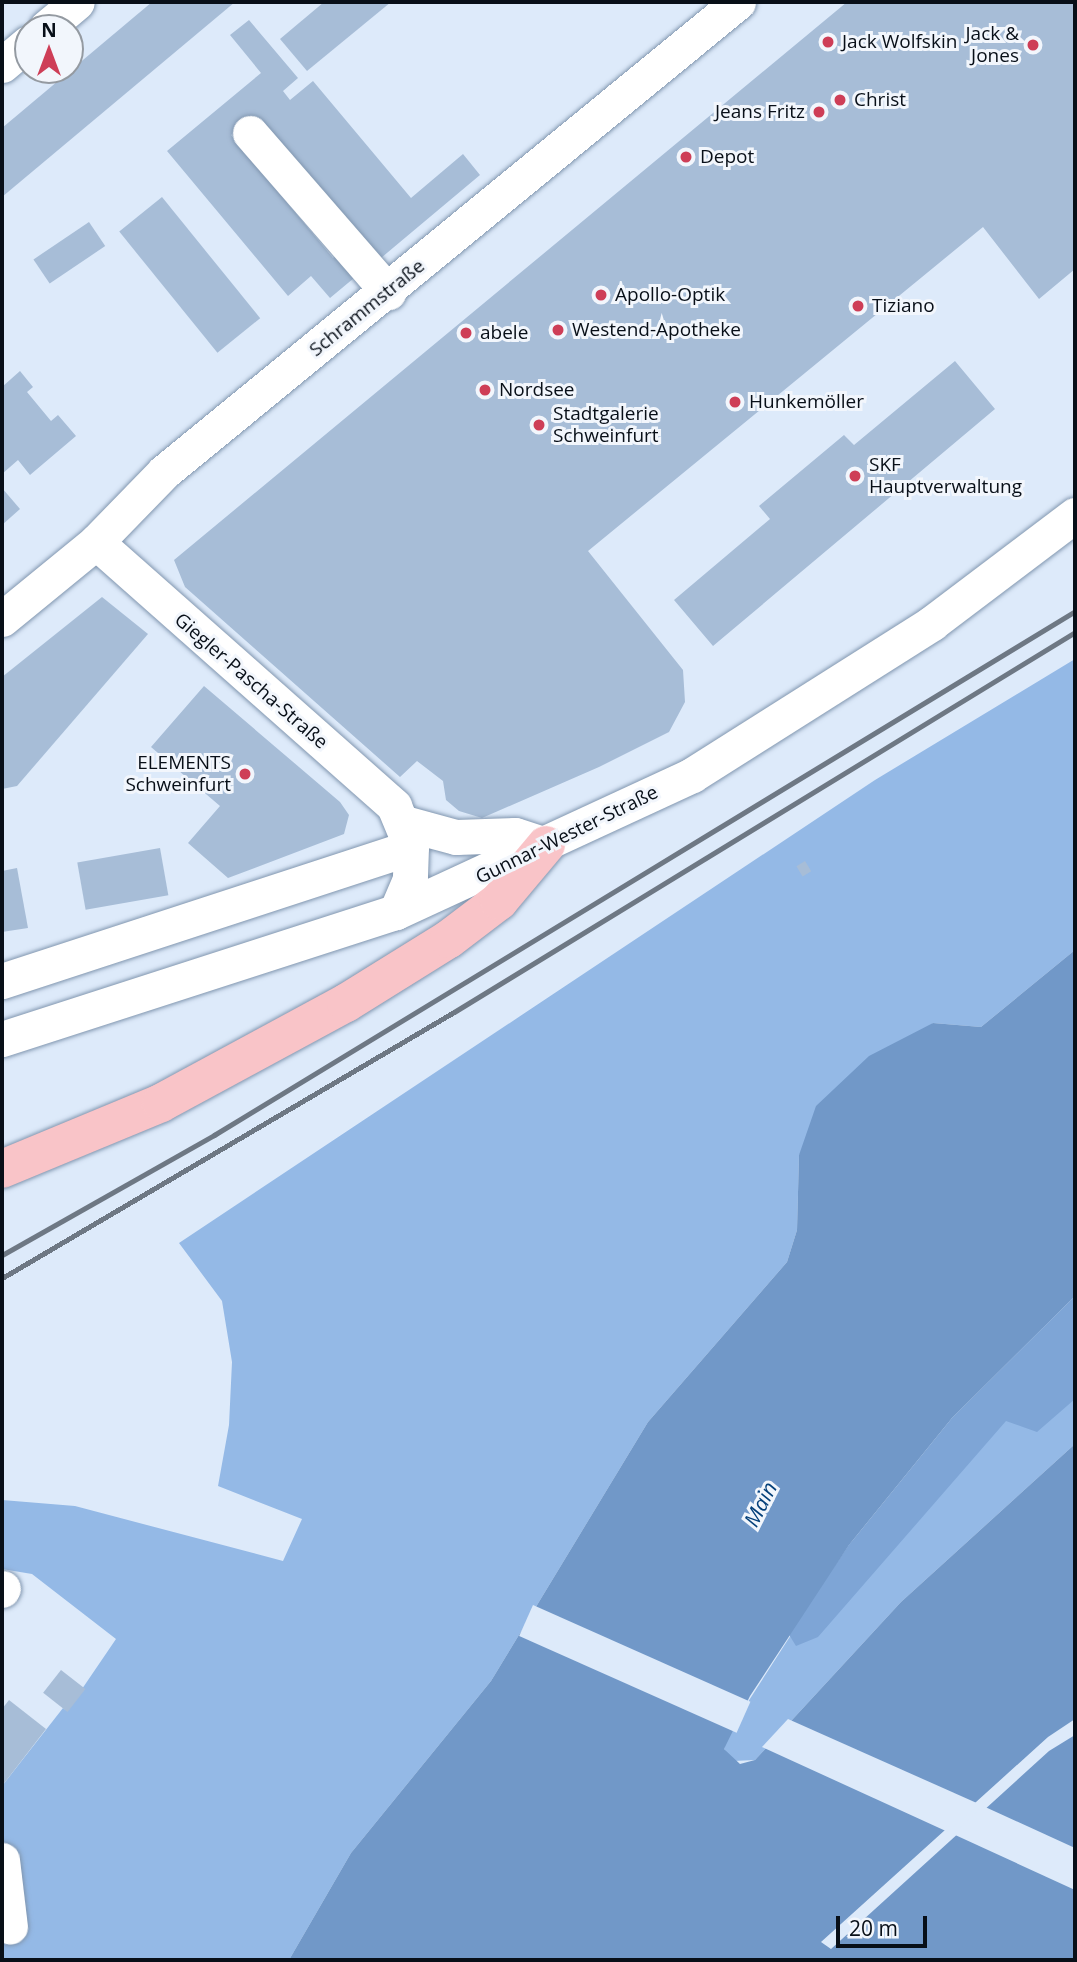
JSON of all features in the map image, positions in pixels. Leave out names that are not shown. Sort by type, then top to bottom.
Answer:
[{"type":"main road","points":[[2,1169],[161,1103],[346,1003],[449,939],[499,901],[546,845]]},
{"type":"street","points":[[63,14],[77,2]]},
{"type":"street","name":"Schrammstraße","points":[[2,619],[96,542],[164,472],[388,292],[733,3]]},
{"type":"street","points":[[250,133],[388,292]]},
{"type":"street","name":"Gunnar-Wester-Straße","points":[[2,1039],[396,912],[546,845],[720,757],[932,623],[1075,515]]},
{"type":"street","name":"Giegler-Pascha-Straße","points":[[96,542],[374,786],[408,835]]},
{"type":"street","points":[[2,981],[408,835],[515,835],[546,845]]},
{"type":"street","points":[[396,912],[410,878],[408,835]]},
{"type":"street","points":[[2,1860],[10,1927]]},
{"type":"shaded area","points":[[1075,659],[1075,950],[981,1027],[933,1023],[799,1155],[797,1230],[787,1262],[648,1422],[491,1681],[351,1853],[289,1960],[2,1960],[2,1786],[63,1708],[67,1711],[116,1639],[32,1574],[2,1569],[2,1500],[75,1506],[283,1561],[302,1519],[218,1486],[229,1425],[232,1362],[222,1301],[179,1243],[875,780]]},
{"type":"shaded area","points":[[1075,1296],[1075,1444],[901,1602],[755,1760],[733,1761],[724,1749],[726,1736],[849,1545]]},
{"type":"shaded area","points":[[1075,1296],[1075,1399],[1037,1432],[1006,1421],[818,1637],[796,1646],[788,1633],[849,1545],[952,1418]]},
{"type":"water","name":"Main","points":[[1075,950],[1075,1296],[952,1418],[849,1545],[750,1696],[724,1749],[740,1764],[755,1760],[901,1602],[1075,1444],[1075,1719],[1048,1737],[821,1942],[831,1949],[1049,1751],[1075,1735],[1075,1960],[289,1960],[351,1853],[491,1681],[648,1422],[787,1262],[797,1230],[799,1155],[816,1106],[869,1056],[933,1023],[981,1027]]},
{"type":"pier","points":[[533,1605],[750,1702],[737,1733],[519,1636]]},
{"type":"pier","points":[[788,1719],[979,1804],[948,1832],[762,1747]]},
{"type":"pier","points":[[983,1806],[1075,1848],[1075,1890],[953,1834]]},
{"type":"building","points":[[152,2],[235,2],[2,197],[2,128],[54,84],[84,84],[84,59]]},
{"type":"building","points":[[324,2],[391,2],[307,71],[280,39]]},
{"type":"building","name":"Stadtgalerie Schweinfurt","points":[[847,2],[1075,2],[1075,269],[1039,299],[983,227],[588,551],[683,670],[685,702],[669,732],[599,767],[482,818],[459,811],[446,800],[443,781],[417,761],[400,777],[185,587],[174,560]]},
{"type":"building","points":[[249,20],[298,78],[283,91],[290,100],[313,81],[411,198],[463,154],[480,175],[375,263],[253,117],[231,135],[333,258],[342,250],[360,273],[330,298],[311,276],[288,296],[167,151],[261,73],[230,35]]},
{"type":"building","points":[[162,197],[260,318],[217,353],[119,232]]},
{"type":"building","points":[[89,222],[105,246],[50,284],[33,259]]},
{"type":"building","name":"SKF Hauptverwaltung","points":[[955,361],[995,409],[713,646],[674,600],[770,519],[759,506],[844,435],[854,445]]},
{"type":"building","points":[[20,371],[33,387],[27,392],[51,421],[58,415],[76,436],[30,475],[18,460],[2,474],[2,387]]},
{"type":"building","points":[[2,488],[20,509],[2,525]]},
{"type":"building","points":[[102,597],[148,634],[17,786],[2,789],[2,677]]},
{"type":"building","name":"ELEMENTS Schweinfurt","points":[[204,686],[340,802],[349,815],[344,834],[228,878],[188,843],[220,806],[151,747]]},
{"type":"building","points":[[160,848],[168,895],[86,910],[77,863]]},
{"type":"building","points":[[805,861],[811,871],[803,876],[796,866]]},
{"type":"building","points":[[17,868],[28,928],[2,932],[2,871]]},
{"type":"building","points":[[61,1670],[85,1689],[68,1712],[43,1693]]},
{"type":"building","points":[[9,1700],[46,1729],[2,1786],[2,1709]]},
{"type":"railway","points":[[2,1255],[214,1135],[1075,611]]},
{"type":"railway","points":[[2,1278],[454,1012],[1075,632]]},
{"type":"place","name":"Jack Wolfskin","points":[[828,42]]},
{"type":"place","name":"Jack & Jones","points":[[1033,45]]},
{"type":"place","name":"Christ","points":[[840,100]]},
{"type":"place","name":"Jeans Fritz","points":[[819,112]]},
{"type":"place","name":"Depot","points":[[686,157]]},
{"type":"place","name":"Apollo-Optik","points":[[601,295]]},
{"type":"place","name":"Tiziano","points":[[858,306]]},
{"type":"place","name":"Westend-Apotheke","points":[[558,330]]},
{"type":"place","name":"abele","points":[[466,333]]},
{"type":"place","name":"Nordsee","points":[[485,390]]},
{"type":"place","name":"Hunkemöller","points":[[735,402]]},
{"type":"place","name":"Stadtgalerie Schweinfurt","points":[[539,425]]},
{"type":"place","name":"SKF Hauptverwaltung","points":[[855,476]]},
{"type":"place","name":"ELEMENTS Schweinfurt","points":[[245,774]]}]
